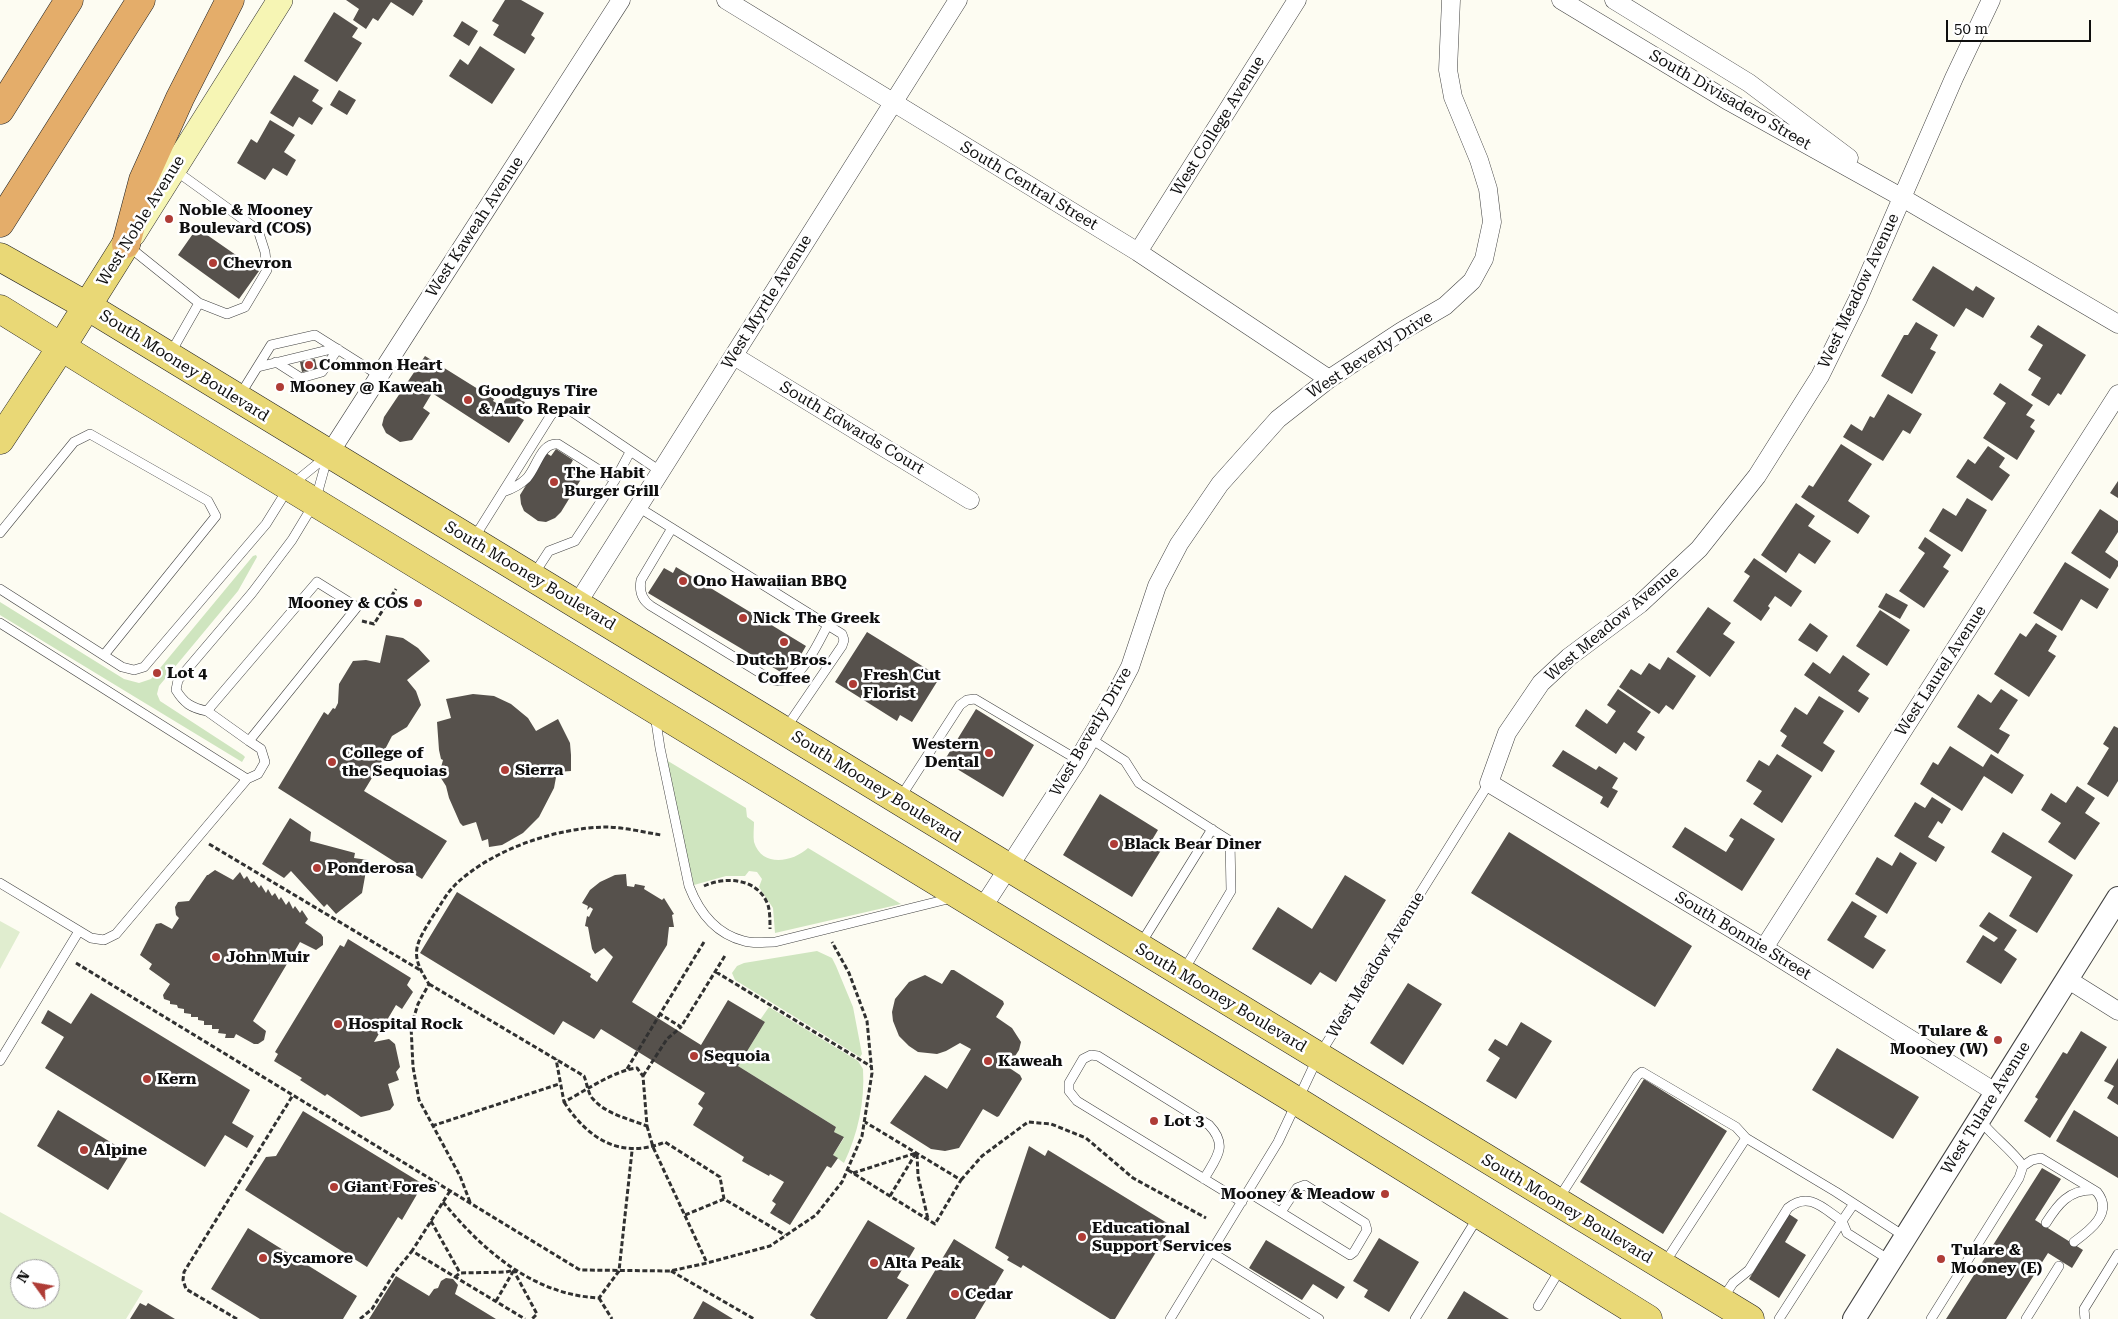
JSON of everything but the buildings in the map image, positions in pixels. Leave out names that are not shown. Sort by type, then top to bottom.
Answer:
[{"type":"highway","points":[[0,110],[70,0]]},
{"type":"highway","points":[[0,223],[141,0]]},
{"type":"highway","points":[[126,244],[143,180],[180,98],[230,0]]},
{"type":"main road","name":"West Noble Avenue","points":[[0,440],[62,346],[280,0]]},
{"type":"main road","name":"South Mooney Boulevard","points":[[0,257],[87,306],[1750,1319]]},
{"type":"main road","points":[[2,310],[128,389],[1296,1101],[1648,1319]]},
{"type":"street","name":"West Kaweah Avenue","points":[[329,454],[622,0]]},
{"type":"street","name":"South Central Street","points":[[726,0],[1138,252],[1329,379]]},
{"type":"street","name":"West Myrtle Avenue","points":[[577,604],[958,0]]},
{"type":"street","name":"West College Avenue","points":[[1138,252],[1297,0]]},
{"type":"street","name":"West Beverly Drive","points":[[970,903],[1008,868],[1091,740],[1130,667],[1157,586],[1179,544],[1220,484],[1278,420],[1329,379],[1445,306],[1472,281],[1484,258],[1492,222],[1488,189],[1479,160],[1453,97],[1448,70],[1451,0]]},
{"type":"street","name":"South Divisadero Street","points":[[1561,0],[1730,102],[1901,197],[2118,324]]},
{"type":"street","name":"South Divisadero Street","points":[[1614,0],[1749,83],[1901,197]]},
{"type":"street","name":"West Meadow Avenue","points":[[1489,783],[1507,733],[1541,683],[1568,657],[1640,604],[1699,549],[1757,476],[1820,376],[1858,299],[1950,86],[1991,0]]},
{"type":"street","name":"South Edwards Court","points":[[734,356],[970,500]]},
{"type":"street","name":"West Laurel Avenue","points":[[1764,948],[2118,394]]},
{"type":"street","name":"South Bonnie Street","points":[[1489,783],[1764,948],[1995,1092]]},
{"type":"street","name":"West Tulare Avenue","points":[[1854,1319],[2118,898]]},
{"type":"street","points":[[2066,979],[2118,1012]]},
{"type":"lane","points":[[126,244],[199,303],[227,314],[245,307],[267,270],[265,252],[258,230],[174,169]]},
{"type":"lane","points":[[169,357],[199,303]]},
{"type":"lane","points":[[238,399],[272,346],[315,335],[380,376]]},
{"type":"lane","points":[[276,362],[300,378],[322,372],[337,348]]},
{"type":"lane","points":[[258,367],[337,348]]},
{"type":"lane","points":[[472,540],[556,410],[564,409],[571,411],[660,471]]},
{"type":"lane","points":[[0,533],[74,442],[90,434],[208,501],[216,516],[104,655]]},
{"type":"lane","points":[[503,492],[519,485],[528,477],[544,450],[548,445],[554,444],[558,444],[615,480]]},
{"type":"lane","points":[[532,577],[549,551],[575,542],[615,480],[628,450]]},
{"type":"lane","points":[[0,589],[122,667],[134,670],[144,667],[266,524],[289,487],[329,454]]},
{"type":"lane","points":[[0,882],[90,938],[104,940],[116,934],[247,779],[258,774],[265,762],[261,749],[207,711],[194,709],[182,701],[176,690],[178,680],[252,593],[292,540],[315,502],[329,454]]},
{"type":"lane","points":[[638,507],[837,630],[844,640],[842,646],[785,731]]},
{"type":"lane","points":[[672,528],[641,580],[640,586],[643,598],[651,606],[770,679],[781,682],[792,678],[802,669],[828,625]]},
{"type":"lane","points":[[207,711],[317,582],[357,607],[249,741]]},
{"type":"lane","points":[[0,623],[247,779]]},
{"type":"lane","points":[[898,800],[960,705],[967,700],[975,699],[1078,760]]},
{"type":"lane","points":[[654,710],[660,748],[691,892],[710,923],[726,934],[745,942],[775,942],[910,907],[970,903]]},
{"type":"lane","points":[[1091,740],[1126,761],[1138,783],[1230,841],[1231,891],[1182,972]]},
{"type":"lane","name":"West Meadow Avenue","points":[[1170,1319],[1278,1142],[1318,1057],[1489,783]]},
{"type":"lane","points":[[1138,947],[1212,829]]},
{"type":"lane","points":[[0,1061],[79,931]]},
{"type":"lane","points":[[1204,1179],[1218,1154],[1221,1144],[1210,1125],[1098,1056],[1091,1055],[1083,1059],[1069,1083],[1069,1091],[1076,1102],[1242,1202]]},
{"type":"lane","points":[[1557,1201],[1637,1076],[1642,1072],[1736,1127],[1746,1138],[1836,1192],[1853,1205],[1906,1238]]},
{"type":"lane","points":[[1979,1119],[1993,1136],[2016,1155],[2023,1166]]},
{"type":"lane","points":[[1662,1267],[1746,1138]]},
{"type":"lane","points":[[1931,1319],[2019,1178],[2023,1166],[2032,1160],[2041,1158],[2102,1198],[2104,1206],[2101,1215],[2090,1232],[2074,1242]]},
{"type":"lane","points":[[1248,1192],[1350,1254],[1354,1252],[1367,1230],[1365,1223],[1305,1186],[1296,1188],[1281,1212]]},
{"type":"lane","points":[[2046,1223],[2068,1195],[2082,1190],[2092,1190]]},
{"type":"lane","points":[[1721,1302],[1732,1283],[1749,1270],[1788,1208],[1795,1202],[1804,1199],[1814,1202],[1842,1221],[1847,1233],[1891,1261]]},
{"type":"lane","points":[[1780,1319],[1853,1205]]},
{"type":"lane","points":[[1415,1319],[1480,1215]]},
{"type":"lane","points":[[1211,1252],[1319,1319]]},
{"type":"lane","points":[[2085,1319],[2084,1309],[2118,1254]]},
{"type":"lane","points":[[1538,1306],[1563,1266]]},
{"type":"lane","points":[[2026,1319],[2059,1266]]},
{"type":"path","points":[[349,618],[374,624],[396,589]]},
{"type":"path","points":[[647,1126],[608,1110],[592,1098],[584,1076],[429,984],[420,970],[415,955],[418,940],[454,886],[483,865],[507,851],[549,835],[605,827],[661,834]]},
{"type":"path","points":[[198,837],[420,970]]},
{"type":"path","points":[[691,892],[721,880],[734,879],[754,888],[768,905],[769,942]]},
{"type":"path","points":[[627,1069],[704,942]]},
{"type":"path","points":[[64,956],[580,1270],[619,1271],[670,1270],[707,1263],[770,1246],[816,1215],[842,1182],[862,1136],[872,1067],[867,1021],[849,973],[832,942]]},
{"type":"path","points":[[643,1076],[667,1039],[681,1028],[726,954]]},
{"type":"path","points":[[716,972],[872,1067]]},
{"type":"path","points":[[429,984],[418,1004],[411,1026],[413,1067],[419,1100],[460,1176],[470,1203]]},
{"type":"path","points":[[660,1014],[681,1028]]},
{"type":"path","points":[[556,1059],[559,1084],[564,1102],[580,1124],[594,1136],[615,1146],[632,1150],[653,1147],[665,1142],[720,1177],[724,1199],[785,1235]]},
{"type":"path","points":[[564,1102],[627,1069],[638,1068],[643,1076],[647,1126],[653,1147],[707,1263]]},
{"type":"path","points":[[432,1126],[559,1084]]},
{"type":"path","points":[[237,1319],[186,1289],[183,1280],[184,1272],[293,1095]]},
{"type":"path","points":[[865,1122],[961,1180]]},
{"type":"path","points":[[848,1170],[935,1224],[961,1180],[982,1156],[1028,1122],[1052,1124],[1086,1138],[1133,1178],[1206,1218]]},
{"type":"path","points":[[599,1298],[619,1271],[632,1150]]},
{"type":"path","points":[[853,1173],[917,1153]]},
{"type":"path","points":[[890,1196],[917,1153]]},
{"type":"path","points":[[917,1153],[918,1176],[928,1219]]},
{"type":"path","points":[[360,1319],[372,1309],[450,1191]]},
{"type":"path","points":[[685,1215],[724,1199]]},
{"type":"path","points":[[443,1202],[468,1232],[490,1252],[515,1270],[559,1291],[580,1297],[599,1298]]},
{"type":"path","points":[[431,1221],[460,1273]]},
{"type":"path","points":[[412,1251],[525,1319]]},
{"type":"path","points":[[455,1277],[460,1273],[506,1272],[515,1270]]},
{"type":"path","points":[[495,1301],[515,1270]]},
{"type":"path","points":[[515,1270],[537,1314],[532,1319]]},
{"type":"path","points":[[670,1270],[754,1319]]},
{"type":"path","points":[[599,1298],[612,1319]]},
{"type":"green space","points":[[256,555],[257,557],[238,591],[159,686],[157,694],[160,701],[243,755],[245,757],[242,762],[0,615],[0,602],[124,679],[139,683],[151,679],[253,556]]},
{"type":"green space","points":[[663,758],[746,808],[747,817],[754,822],[754,842],[764,856],[778,860],[786,859],[802,853],[808,848],[901,904],[775,933],[773,908],[759,887],[762,879],[757,872],[749,871],[745,876],[726,876],[694,885]]},
{"type":"green space","points":[[0,921],[20,932],[0,969]]},
{"type":"green space","points":[[817,951],[832,958],[853,1007],[862,1054],[860,1057],[735,980],[732,973],[737,966],[744,963]]},
{"type":"green space","points":[[769,1007],[858,1061],[863,1069],[860,1117],[844,1163],[833,1155],[844,1138],[834,1132],[836,1127],[738,1066],[765,1022],[760,1020]]},
{"type":"green space","points":[[0,1212],[143,1291],[126,1319],[0,1319]]},
{"type":"place","name":"Noble & Mooney Boulevard (COS)","points":[[169,219]]},
{"type":"place","name":"Chevron","points":[[213,263]]},
{"type":"place","name":"Common Heart","points":[[309,365]]},
{"type":"place","name":"Mooney @ Kaweah","points":[[280,387]]},
{"type":"place","name":"Goodguys Tire & Auto Repair","points":[[468,400]]},
{"type":"place","name":"The Habit Burger Grill","points":[[554,482]]},
{"type":"place","name":"Ono Hawaiian BBQ","points":[[683,581]]},
{"type":"place","name":"Mooney & COS","points":[[418,603]]},
{"type":"place","name":"Nick The Greek","points":[[743,618]]},
{"type":"place","name":"Dutch Bros. Coffee","points":[[784,642]]},
{"type":"place","name":"Lot 4","points":[[157,673]]},
{"type":"place","name":"Fresh Cut Florist","points":[[853,684]]},
{"type":"place","name":"Western Dental","points":[[989,753]]},
{"type":"place","name":"College of the Sequoias","points":[[332,762]]},
{"type":"place","name":"Sierra","points":[[505,770]]},
{"type":"place","name":"Black Bear Diner","points":[[1114,844]]},
{"type":"place","name":"Ponderosa","points":[[317,868]]},
{"type":"place","name":"John Muir","points":[[216,957]]},
{"type":"place","name":"Hospital Rock","points":[[338,1024]]},
{"type":"place","name":"Tulare & Mooney (W)","points":[[1998,1040]]},
{"type":"place","name":"Sequoia","points":[[694,1056]]},
{"type":"place","name":"Kaweah","points":[[988,1061]]},
{"type":"place","name":"Kern","points":[[147,1079]]},
{"type":"place","name":"Lot 3","points":[[1154,1121]]},
{"type":"place","name":"Alpine","points":[[84,1150]]},
{"type":"place","name":"Giant Fores","points":[[334,1187]]},
{"type":"place","name":"Mooney & Meadow","points":[[1385,1194]]},
{"type":"place","name":"Educational Support Services","points":[[1082,1237]]},
{"type":"place","name":"Sycamore","points":[[263,1258]]},
{"type":"place","name":"Tulare & Mooney (E)","points":[[1941,1259]]},
{"type":"place","name":"Alta Peak","points":[[874,1263]]},
{"type":"place","name":"Cedar","points":[[955,1294]]}]
